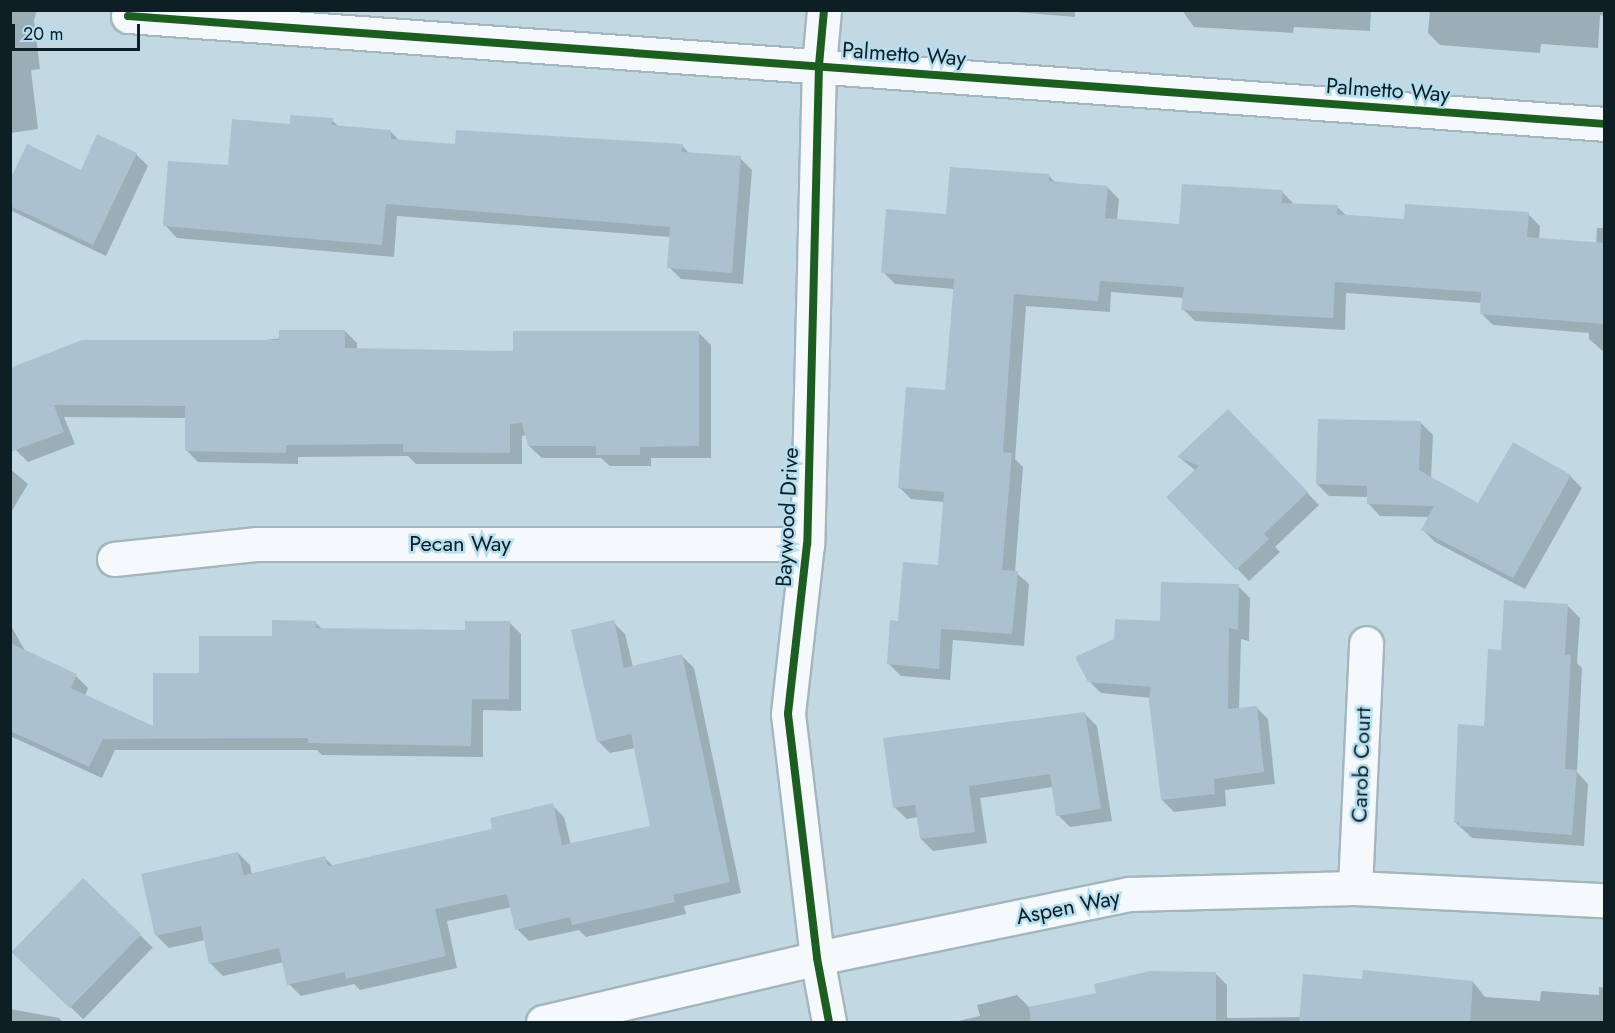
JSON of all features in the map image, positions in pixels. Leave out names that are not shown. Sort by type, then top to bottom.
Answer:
[{"type":"street","name":"Baywood Drive","points":[[824,10],[819,65],[807,544],[788,714],[817,958],[829,1023]]},
{"type":"street","name":"Palmetto Way","points":[[128,16],[1605,124]]},
{"type":"street","name":"Pecan Way","points":[[114,559],[257,544],[807,544]]},
{"type":"street","name":"Carob Court","points":[[1355,888],[1366,644]]},
{"type":"street","name":"Aspen Way","points":[[543,1023],[817,958],[1129,894],[1355,888],[1605,900]]},
{"type":"building","points":[[290,115],[333,118],[332,125],[391,130],[391,139],[455,144],[456,130],[683,144],[682,152],[741,156],[732,273],[667,268],[670,227],[386,204],[382,245],[163,226],[168,161],[228,165],[232,119],[290,124]]},
{"type":"building","points":[[97,134],[137,153],[93,245],[10,206],[10,180],[27,144],[81,170]]},
{"type":"building","points":[[950,167],[1049,174],[1049,181],[1108,186],[1105,218],[1179,224],[1182,184],[1283,190],[1282,203],[1338,205],[1337,214],[1404,219],[1405,204],[1529,212],[1527,237],[1605,243],[1605,324],[1480,314],[1481,292],[1335,282],[1333,318],[1181,310],[1184,287],[1100,281],[1098,301],[1014,294],[1003,452],[1012,453],[1002,570],[1018,571],[1012,634],[941,629],[939,669],[887,664],[890,620],[898,621],[903,562],[938,565],[944,492],[898,488],[906,387],[945,390],[954,279],[881,273],[886,209],[946,214]]},
{"type":"building","points":[[279,330],[345,330],[345,348],[513,351],[513,331],[699,331],[699,446],[640,447],[640,455],[596,455],[596,446],[528,446],[522,423],[510,424],[510,453],[403,452],[403,444],[286,445],[286,453],[185,451],[185,406],[54,405],[64,432],[10,452],[10,368],[82,340],[279,340]]},
{"type":"building","points":[[1228,409],[1308,492],[1264,534],[1269,539],[1236,570],[1166,497],[1199,466],[1177,457]]},
{"type":"building","points":[[1318,419],[1421,421],[1419,470],[1478,503],[1513,442],[1571,475],[1513,578],[1421,530],[1434,506],[1367,504],[1367,486],[1316,484]]},
{"type":"building","points":[[1161,582],[1239,584],[1238,630],[1229,628],[1228,709],[1257,706],[1264,772],[1214,779],[1215,794],[1161,800],[1149,701],[1151,687],[1088,682],[1075,657],[1114,639],[1115,619],[1160,621]]},
{"type":"building","points":[[1504,600],[1568,604],[1565,655],[1571,654],[1565,769],[1577,770],[1572,835],[1459,826],[1459,823],[1454,823],[1458,724],[1484,726],[1488,649],[1501,650]]},
{"type":"building","points":[[272,620],[316,621],[316,628],[465,630],[465,621],[510,621],[509,699],[472,699],[471,746],[308,743],[308,738],[103,739],[89,767],[10,731],[10,643],[77,674],[71,688],[153,726],[153,673],[199,673],[199,636],[272,636]]},
{"type":"building","points":[[614,620],[624,668],[682,654],[730,882],[673,895],[675,902],[572,925],[570,917],[515,930],[507,894],[435,909],[446,956],[346,979],[345,972],[287,985],[279,948],[209,964],[201,926],[155,936],[141,874],[238,852],[244,875],[325,856],[328,866],[492,829],[490,818],[553,803],[562,845],[650,826],[631,734],[597,742],[571,630]]},
{"type":"building","points":[[1085,712],[1101,809],[1056,816],[1050,774],[969,786],[975,832],[920,839],[915,805],[893,808],[883,738]]},
{"type":"building","points":[[83,878],[141,934],[70,1008],[11,952]]},
{"type":"building","points":[[1363,970],[1473,981],[1470,1023],[1299,1023],[1303,974],[1362,979]]},
{"type":"building","points":[[1150,971],[1216,972],[1216,1023],[1031,1023],[1029,1007],[1096,993],[1094,984]]},
{"type":"cycle path","points":[[824,10],[819,65],[807,544],[788,714],[817,958],[829,1022]]},
{"type":"cycle path","points":[[128,16],[1604,124]]}]
